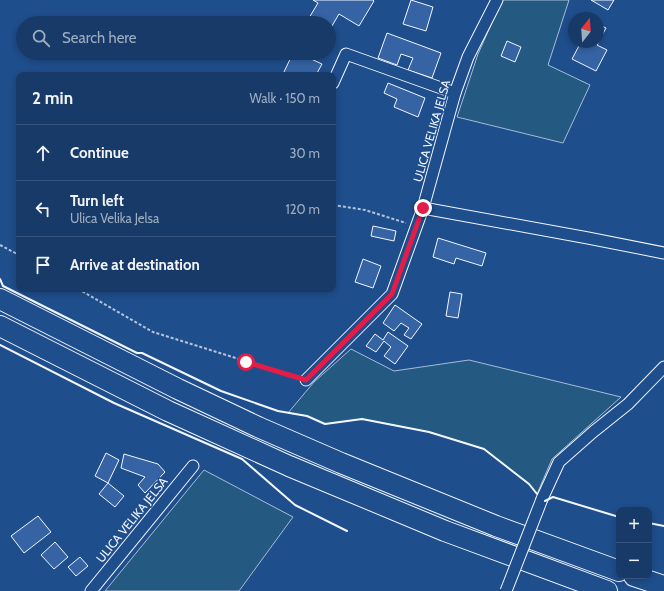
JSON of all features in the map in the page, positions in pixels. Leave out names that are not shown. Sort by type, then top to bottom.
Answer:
[{"type":"highway","points":[[0,298],[178,389],[258,427],[341,463],[496,526],[616,569]]},
{"type":"highway","points":[[0,326],[168,410],[289,466],[445,531],[607,591]]},
{"type":"highway","points":[[643,579],[664,586]]},
{"type":"street","name":"ULICA VELIKA JELSA","points":[[306,380],[392,294],[423,208],[455,93],[468,57],[497,0]]},
{"type":"street","points":[[336,76],[346,54],[455,93]]},
{"type":"street","points":[[423,208],[664,253]]},
{"type":"street","points":[[506,591],[542,499],[559,462],[628,404],[664,367]]},
{"type":"street","name":"ULICA VELIKA JELSA","points":[[91,591],[194,466]]},
{"type":"path","points":[[336,205],[365,210],[417,226]]},
{"type":"path","points":[[0,244],[16,253]]},
{"type":"path","points":[[83,292],[153,332],[306,380]]},
{"type":"shaded area","points":[[502,0],[569,0],[548,65],[590,85],[563,143],[457,117],[478,54]]},
{"type":"shaded area","points":[[351,349],[394,371],[469,360],[621,397],[552,459],[537,494],[529,484],[484,449],[429,432],[362,419],[325,424],[307,416],[288,413],[314,382]]},
{"type":"shaded area","points":[[204,470],[293,517],[239,591],[105,591]]},
{"type":"building","points":[[313,0],[374,1],[359,26],[339,14],[336,19],[336,16],[310,16],[318,3]]},
{"type":"building","points":[[411,0],[433,7],[426,31],[403,24]]},
{"type":"building","points":[[591,0],[614,0],[608,10]]},
{"type":"building","points":[[387,33],[441,53],[432,78],[408,70],[413,58],[401,54],[397,65],[378,58]]},
{"type":"building","points":[[507,41],[521,47],[515,62],[501,56]]},
{"type":"building","points":[[578,48],[603,48],[607,50],[596,71],[572,59]]},
{"type":"building","points":[[290,60],[313,60],[322,64],[318,72],[284,72]]},
{"type":"building","points":[[388,83],[425,98],[418,117],[394,107],[397,99],[384,93]]},
{"type":"building","points":[[373,226],[396,231],[394,241],[371,236]]},
{"type":"building","points":[[438,238],[486,253],[482,266],[456,258],[454,264],[433,257]]},
{"type":"building","points":[[363,259],[381,266],[373,288],[355,282]]},
{"type":"building","points":[[450,292],[462,294],[458,318],[446,316]]},
{"type":"building","points":[[395,305],[422,324],[411,339],[404,335],[409,328],[401,323],[394,331],[383,323]]},
{"type":"building","points":[[388,332],[408,346],[395,364],[384,356],[391,347],[384,341],[376,352],[366,346],[375,334],[383,340]]},
{"type":"building","points":[[106,453],[119,460],[108,483],[95,476]]},
{"type":"building","points":[[124,454],[158,464],[165,472],[145,493],[138,485],[145,477],[121,468]]},
{"type":"building","points":[[108,483],[124,496],[115,507],[99,494]]},
{"type":"building","points":[[38,516],[51,532],[24,553],[11,536]]},
{"type":"building","points":[[55,542],[68,557],[54,569],[41,555]]},
{"type":"building","points":[[80,557],[88,566],[76,576],[68,567]]},
{"type":"wall","points":[[0,279],[3,286],[137,353],[142,353],[221,391],[278,411],[307,416],[325,424],[362,419],[429,432],[484,449],[529,484],[537,494]]},
{"type":"wall","points":[[0,345],[114,403],[242,459],[295,505],[347,531]]},
{"type":"wall","points":[[545,501],[553,497],[616,516]]},
{"type":"wall","points":[[652,524],[664,526]]},
{"type":"route","points":[[246,362],[306,380],[392,294],[423,208]]}]
